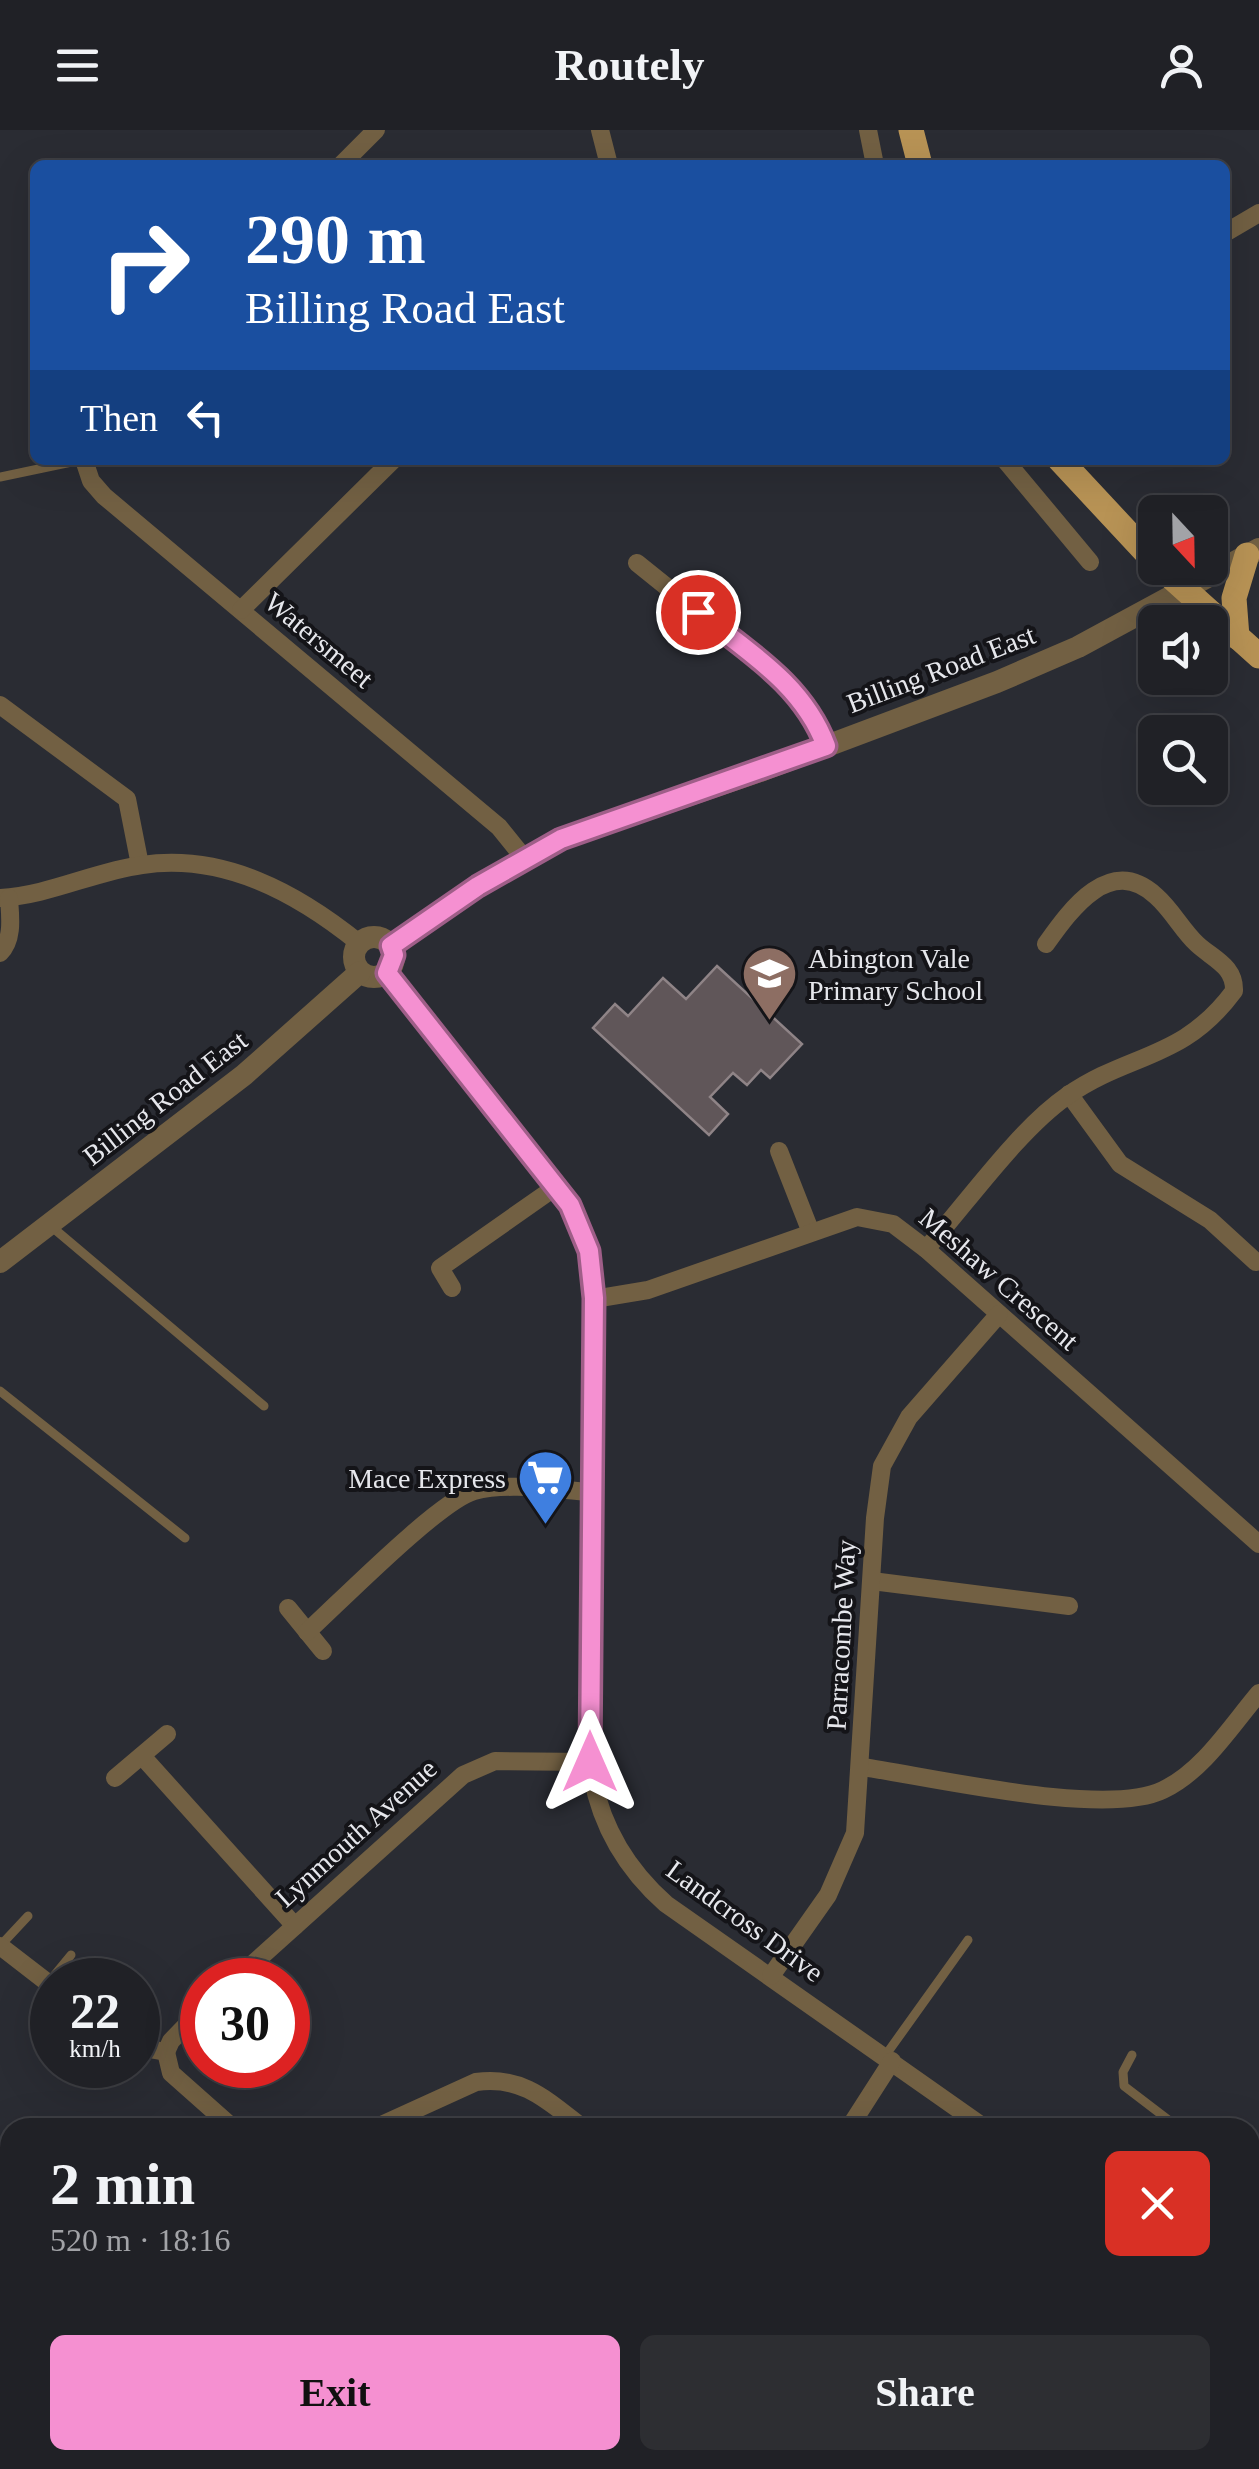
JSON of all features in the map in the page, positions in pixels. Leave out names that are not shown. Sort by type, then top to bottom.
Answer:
[{"type":"main road","points":[[911,130],[919,160]]},
{"type":"main road","points":[[1065,465],[1138,544]]},
{"type":"main road","points":[[1237,637],[1234,598],[1253,552]]},
{"type":"main road","points":[[1180,585],[1259,656]]},
{"type":"street","points":[[346,160],[376,130]]},
{"type":"street","points":[[600,130],[608,160]]},
{"type":"street","points":[[868,130],[875,160]]},
{"type":"street","points":[[1230,230],[1259,213]]},
{"type":"street","name":"Watersmeet","points":[[85,465],[91,481],[104,496],[498,828],[524,858]]},
{"type":"street","points":[[241,610],[388,465]]},
{"type":"street","points":[[1009,465],[1090,562]]},
{"type":"street","name":"Billing Road East","points":[[391,946],[524,858],[596,824],[826,746],[1078,648],[1253,552]]},
{"type":"street","points":[[636,563],[790,686],[816,720],[826,746]]},
{"type":"street","points":[[0,705],[126,798],[140,866]]},
{"type":"street","points":[[0,952],[6,946],[10,924],[4,898],[64,888],[140,866],[183,863],[240,873],[297,900],[359,943]]},
{"type":"street","points":[[926,1249],[1046,1114],[1069,1094],[1186,1040],[1221,1008],[1234,990],[1234,978],[1197,944],[1159,898],[1132,882],[1099,886],[1080,898],[1046,944]]},
{"type":"street","points":[[370,937],[391,946],[394,955],[387,973],[368,977],[360,972],[354,952],[359,943],[370,937]]},
{"type":"street","name":"Billing Road East","points":[[0,1262],[244,1074],[360,972]]},
{"type":"street","name":"Landcross Drive","points":[[387,973],[557,1186],[589,1251],[594,1298],[590,1762],[607,1828],[642,1880],[666,1904],[971,2118]]},
{"type":"street","points":[[1069,1094],[1120,1164],[1210,1220],[1256,1262]]},
{"type":"street","points":[[779,1151],[810,1230]]},
{"type":"street","points":[[452,1288],[435,1260],[557,1186]]},
{"type":"street","name":"Meshaw Crescent","points":[[594,1298],[648,1290],[810,1230],[868,1217],[892,1224],[926,1249],[1259,1544]]},
{"type":"street","name":"Parracombe Way","points":[[771,1976],[828,1895],[848,1854],[857,1822],[876,1503],[888,1452],[910,1417],[998,1314]]},
{"type":"street","points":[[307,1632],[436,1515],[466,1493],[502,1489],[591,1492]]},
{"type":"street","points":[[872,1581],[1069,1606]]},
{"type":"street","points":[[288,1608],[324,1651]]},
{"type":"street","points":[[862,1767],[1090,1801],[1138,1799],[1164,1790],[1194,1768],[1259,1693]]},
{"type":"street","points":[[114,1778],[167,1734]]},
{"type":"street","points":[[142,1756],[295,1926]]},
{"type":"street","name":"Lynmouth Avenue","points":[[259,1958],[462,1775],[495,1761],[590,1762]]},
{"type":"street","points":[[0,1946],[30,1969]]},
{"type":"street","points":[[180,2032],[166,2052],[170,2074],[221,2118]]},
{"type":"street","points":[[160,2051],[166,2052]]},
{"type":"street","points":[[855,2118],[888,2058]]},
{"type":"street","points":[[398,2118],[476,2082],[494,2080],[525,2086],[564,2118]]},
{"type":"lane","points":[[0,477],[59,465]]},
{"type":"lane","points":[[50,1226],[264,1406]]},
{"type":"lane","points":[[0,1391],[185,1538]]},
{"type":"lane","points":[[0,1946],[28,1916]]},
{"type":"lane","points":[[888,2058],[968,1940]]},
{"type":"lane","points":[[1132,2055],[1124,2072],[1124,2086],[1167,2118]]},
{"type":"building","points":[[717,966],[802,1044],[770,1078],[761,1070],[747,1085],[733,1073],[710,1097],[728,1114],[709,1135],[593,1028],[615,1004],[628,1016],[663,978],[686,999]]},
{"type":"place","name":"Abington Vale Primary School","points":[[769,1023]]},
{"type":"place","name":"Mace Express","points":[[545,1527]]},
{"type":"route","points":[[590,1762],[594,1298],[589,1251],[570,1205],[544,1168],[387,973],[393,965],[391,946],[542,848],[596,824],[826,746],[816,720],[790,686],[698,612]]}]
